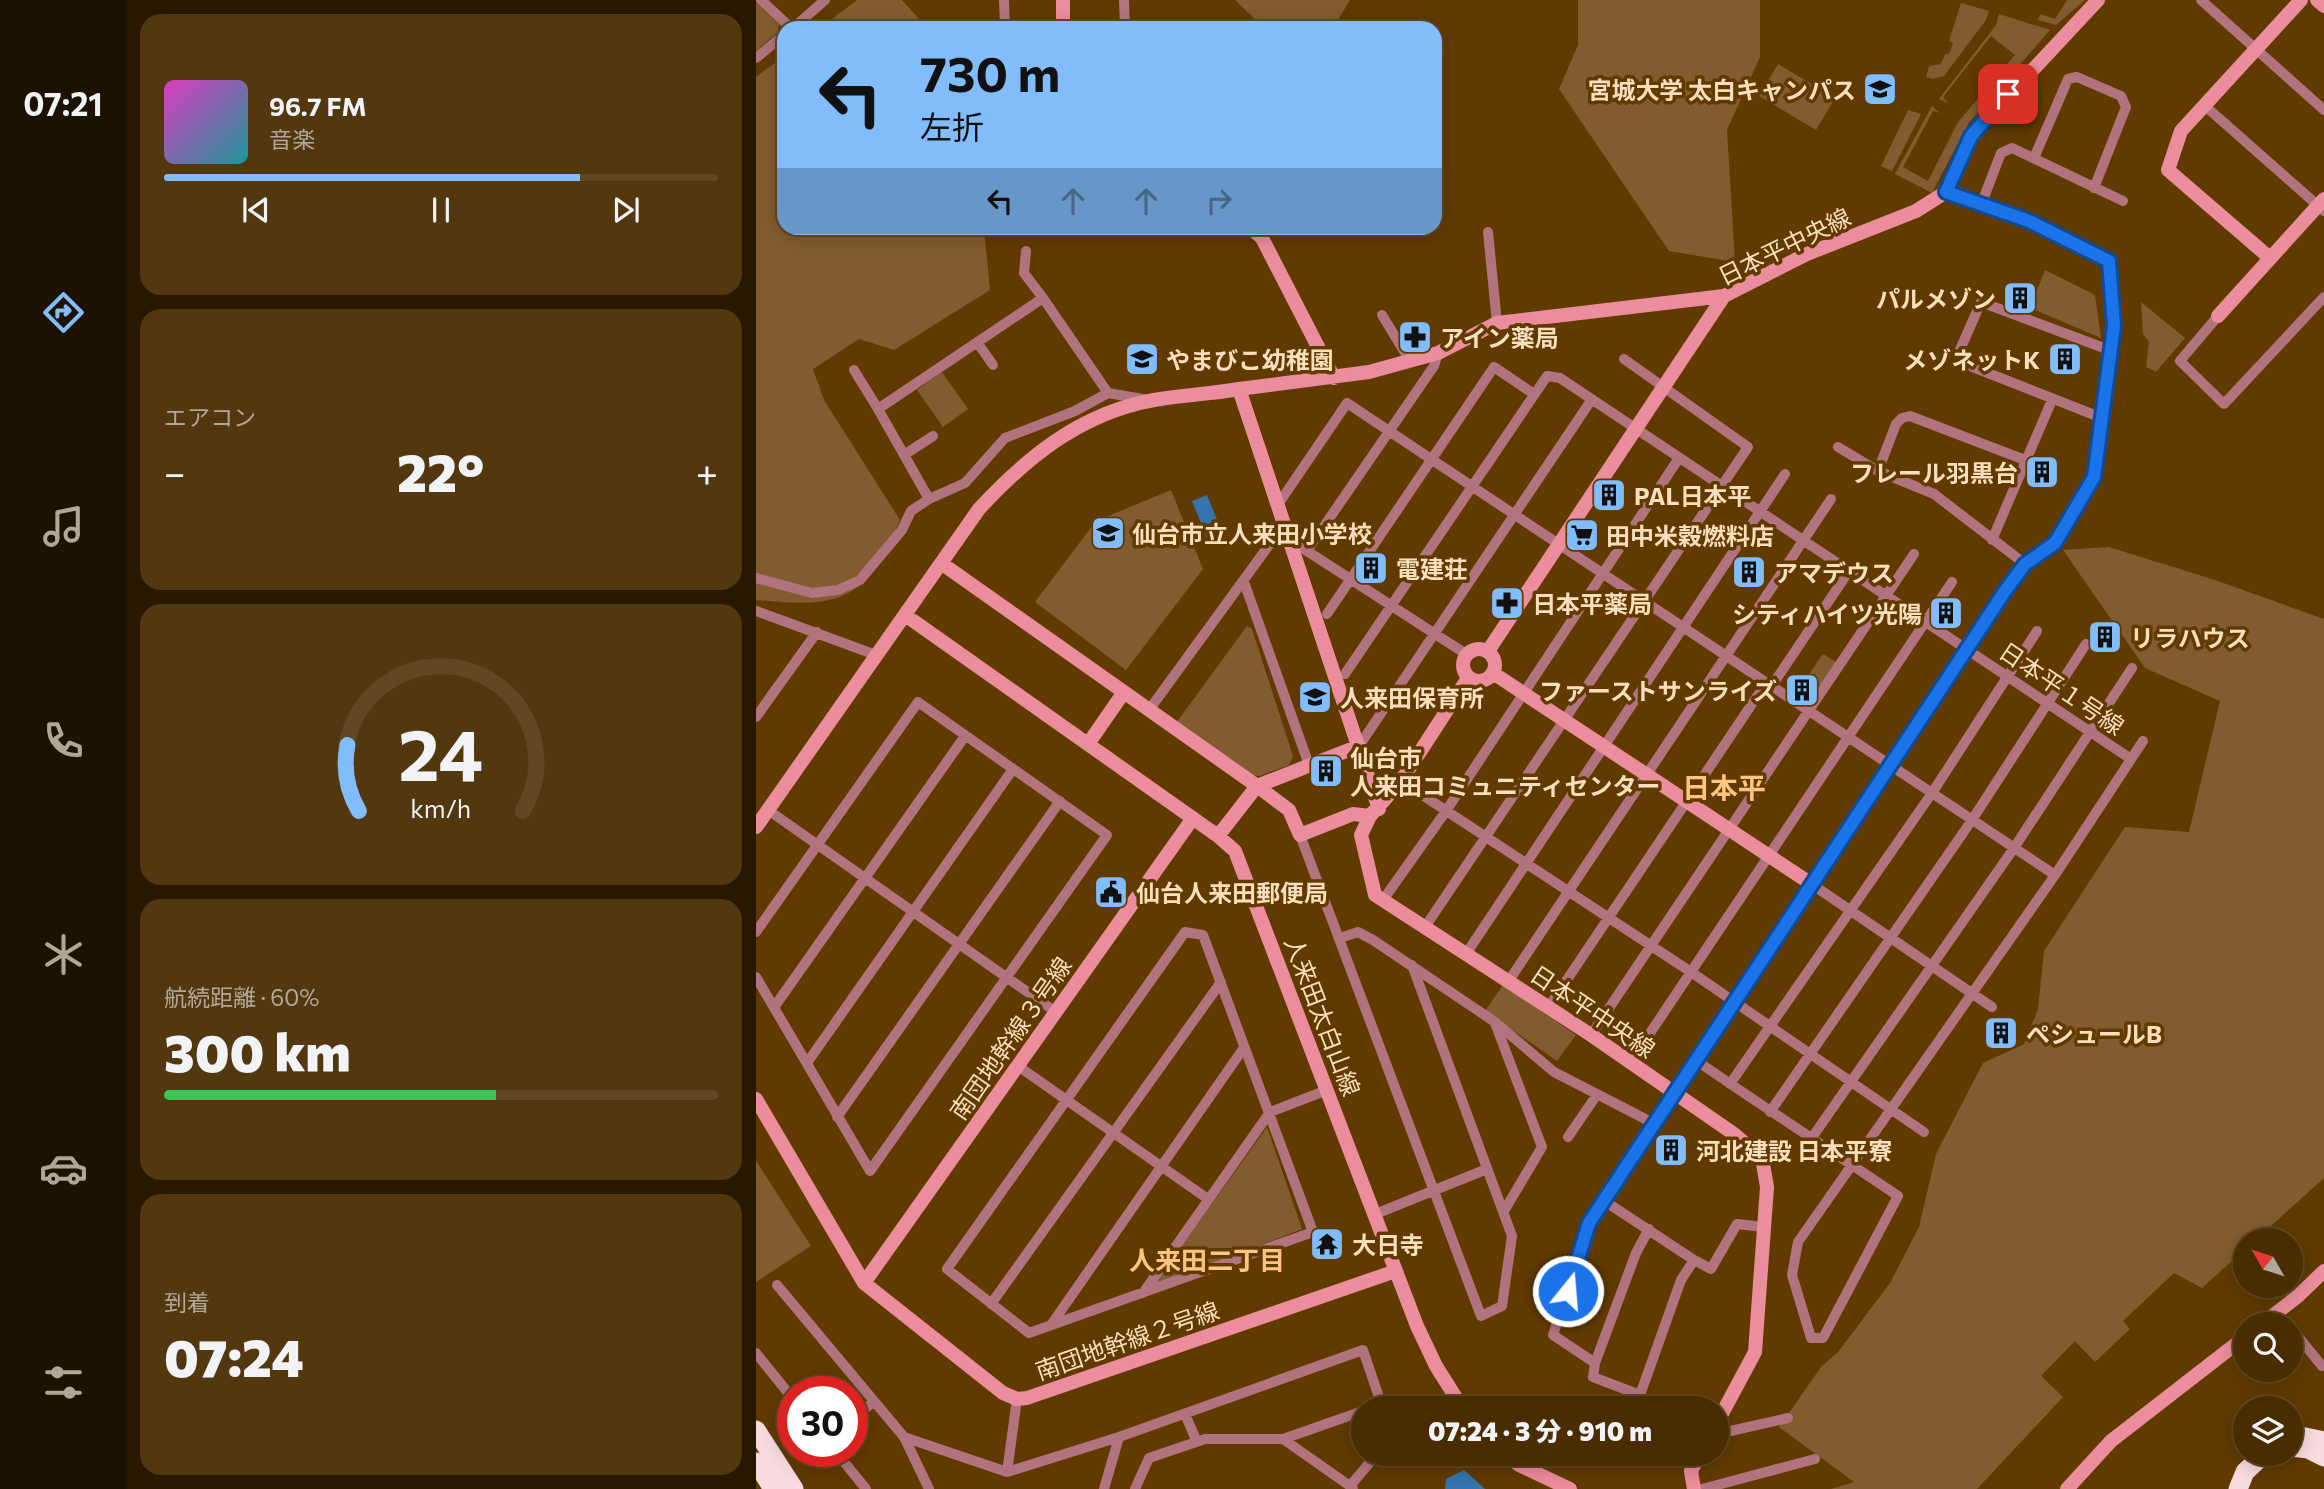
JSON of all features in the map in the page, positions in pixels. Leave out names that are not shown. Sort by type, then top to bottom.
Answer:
[{"type":"highway","points":[[756,1430],[794,1489]]},
{"type":"highway","points":[[2303,1437],[2324,1441]]},
{"type":"highway","points":[[2303,1448],[2324,1457]]},
{"type":"highway","points":[[756,1462],[773,1489]]},
{"type":"highway","points":[[2226,1489],[2236,1466]]},
{"type":"highway","points":[[2238,1489],[2245,1472],[2251,1466]]},
{"type":"street","points":[[761,0],[784,21]]},
{"type":"street","points":[[800,21],[825,0]]},
{"type":"street","points":[[1004,0],[1005,21]]},
{"type":"street","points":[[1063,0],[1063,21]]},
{"type":"street","points":[[1124,0],[1125,21]]},
{"type":"street","points":[[1594,1363],[1553,1335],[1589,1223],[1967,649],[2025,564],[2055,543],[2094,477],[2114,326],[2109,261],[2029,221],[1946,192],[1971,136],[2098,0]]},
{"type":"street","points":[[2201,0],[2324,110]]},
{"type":"street","points":[[2270,258],[2168,170],[2180,131],[2301,0]]},
{"type":"street","points":[[2317,0],[2324,6]]},
{"type":"street","points":[[756,58],[777,41]]},
{"type":"street","points":[[2034,158],[2068,79],[2077,77],[2121,96],[2126,107],[2094,188]]},
{"type":"street","points":[[2204,104],[2322,205],[2270,258],[2180,361],[2224,404],[2324,297]]},
{"type":"street","points":[[1981,205],[2001,153],[2012,148],[2123,201]]},
{"type":"street","name":"日本平中央線","points":[[1488,651],[1724,296],[1808,254],[1916,211],[1946,192]]},
{"type":"street","points":[[1488,232],[1497,323]]},
{"type":"street","points":[[1259,235],[1334,378]]},
{"type":"street","points":[[1026,251],[1024,273],[1108,393]]},
{"type":"street","points":[[756,827],[979,509],[1014,471],[1060,436],[1087,422],[1152,401],[1334,378],[1410,361],[1438,353],[1497,323],[1724,296]]},
{"type":"street","points":[[878,409],[1043,298]]},
{"type":"street","points":[[2102,418],[1965,364],[1959,352],[1980,302],[2112,351]]},
{"type":"street","points":[[1382,314],[1410,361]]},
{"type":"street","points":[[977,342],[993,365]]},
{"type":"street","points":[[1307,551],[1434,366],[1438,353]]},
{"type":"street","points":[[1425,927],[1487,838],[1643,599],[1748,447],[1624,359]]},
{"type":"street","points":[[1326,614],[1494,367],[1534,394],[1345,674]]},
{"type":"street","points":[[855,370],[929,499]]},
{"type":"street","name":"日本平１号線","points":[[1534,394],[1547,376],[1560,378],[2131,759],[2055,875],[1853,1166],[1798,1242],[1792,1275],[1811,1338],[1824,1338],[1898,1196],[1853,1166],[1770,1112],[1695,1059]]},
{"type":"street","points":[[1239,389],[1359,746],[1375,812]]},
{"type":"street","points":[[756,578],[812,593],[838,590],[860,579],[895,539],[911,510],[965,483],[1005,438],[1075,411],[1108,393],[1152,401]]},
{"type":"street","points":[[1218,836],[1257,786],[1359,746],[1592,399]]},
{"type":"street","points":[[1992,540],[2052,400]]},
{"type":"street","points":[[1279,503],[1347,403],[2055,875]]},
{"type":"street","points":[[1878,471],[1896,424],[1902,418],[1910,416],[2025,460]]},
{"type":"street","points":[[904,455],[933,436]]},
{"type":"street","points":[[1838,447],[1878,471],[1934,494],[2025,564]]},
{"type":"street","points":[[1468,678],[1401,781],[1375,812],[1361,835],[1375,895],[1383,900],[1446,811],[1679,458]]},
{"type":"street","points":[[1466,954],[1785,474]]},
{"type":"street","points":[[1507,982],[1831,499]]},
{"type":"street","points":[[1285,532],[1307,551],[1466,654]]},
{"type":"street","points":[[1149,710],[1244,582],[1285,532]]},
{"type":"street","points":[[1591,1035],[1914,554]]},
{"type":"street","points":[[941,563],[1289,810],[1340,938],[1481,1316],[1502,1306],[1512,1236],[1412,965]]},
{"type":"street","points":[[1548,1008],[1849,571]]},
{"type":"street","points":[[1244,582],[1309,765]]},
{"type":"street","points":[[1630,1063],[1952,582]]},
{"type":"street","points":[[758,614],[817,632],[876,655]]},
{"type":"street","name":"人来田太白山線","points":[[905,615],[1193,818],[1235,851],[1373,1215],[1436,1366],[1454,1396]]},
{"type":"street","points":[[1730,1084],[1932,793],[2037,631]]},
{"type":"street","points":[[756,717],[817,632]]},
{"type":"street","points":[[1770,1112],[1972,820],[2086,644]]},
{"type":"street","points":[[1474,649],[1488,651],[1494,659],[1493,673],[1485,680],[1468,678],[1463,669],[1466,654],[1474,649]]},
{"type":"street","points":[[1811,1139],[2014,848],[2132,668]]},
{"type":"street","points":[[1493,673],[1851,908],[1993,1007]]},
{"type":"street","points":[[1088,744],[1124,692]]},
{"type":"street","points":[[756,932],[918,702],[1107,835],[870,1171],[756,976]]},
{"type":"street","points":[[775,1006],[965,736]]},
{"type":"street","points":[[2131,759],[2143,741]]},
{"type":"street","points":[[807,1063],[1013,769]]},
{"type":"street","points":[[1401,781],[1691,972],[1924,1132]]},
{"type":"street","points":[[837,1117],[1059,801]]},
{"type":"street","points":[[768,810],[1056,1012]]},
{"type":"street","points":[[1300,835],[1353,814],[1375,812]]},
{"type":"street","name":"南団地幹線３号線","points":[[864,1283],[1193,818]]},
{"type":"street","name":"日本平中央線","points":[[1383,900],[1591,1035],[1755,1149],[1762,1158],[1767,1187],[1755,1352],[1729,1401]]},
{"type":"street","points":[[1185,932],[1203,935],[1221,982],[1243,1049],[1270,1112],[1313,1232],[1029,1333],[947,1269],[1185,932]]},
{"type":"street","points":[[1340,938],[1358,932],[1412,965],[1494,1022],[1554,1072],[1596,1096],[1655,1124]]},
{"type":"street","points":[[991,1304],[1221,982]]},
{"type":"street","points":[[1494,1022],[1542,1147],[1504,1211]]},
{"type":"street","points":[[1051,1325],[1243,1049]]},
{"type":"street","points":[[1018,1066],[1208,1199]]},
{"type":"street","points":[[1143,1293],[1270,1112],[1326,1090]]},
{"type":"street","points":[[1568,1137],[1596,1096]]},
{"type":"street","name":"南団地幹線２号線","points":[[756,1099],[864,1283],[1003,1393],[1017,1399],[1039,1395],[1396,1271]]},
{"type":"street","points":[[1373,1215],[1487,1169]]},
{"type":"street","points":[[1604,1200],[1711,1269],[1737,1224],[1764,1227]]},
{"type":"street","points":[[1649,1229],[1636,1253],[1594,1363],[1593,1377],[1640,1395],[1681,1280],[1694,1260]]},
{"type":"street","points":[[2277,1312],[2324,1271]]},
{"type":"street","points":[[777,1284],[904,1437],[929,1489]]},
{"type":"street","points":[[2303,1343],[2322,1366]]},
{"type":"street","points":[[2070,1488],[2085,1467],[2127,1427],[2233,1346]]},
{"type":"street","points":[[904,1437],[1007,1472],[1119,1437],[1363,1350],[1376,1396]]},
{"type":"street","points":[[756,1353],[777,1379]]},
{"type":"street","points":[[1007,1472],[1017,1399]]},
{"type":"street","points":[[868,1406],[873,1402]]},
{"type":"street","points":[[1185,1414],[1197,1441]]},
{"type":"street","points":[[1135,1489],[1149,1458],[1197,1441],[1238,1437],[1283,1439],[1351,1415]]},
{"type":"street","points":[[1729,1431],[1788,1418]]},
{"type":"street","points":[[1104,1489],[1119,1437]]},
{"type":"street","points":[[1283,1439],[1352,1487],[1368,1466]]},
{"type":"street","points":[[1702,1489],[1815,1459]]},
{"type":"street","points":[[1521,1466],[1570,1489]]},
{"type":"street","points":[[1694,1466],[1691,1471],[1694,1489]]},
{"type":"street","points":[[848,1467],[866,1489]]},
{"type":"shaded area","points":[[857,0],[902,0],[921,21],[829,21]]},
{"type":"shaded area","points":[[1235,0],[1350,0],[1337,21],[1257,21]]},
{"type":"shaded area","points":[[1578,0],[1760,0],[1760,57],[1727,130],[1735,262],[1669,251],[1559,89],[1578,45]]},
{"type":"shaded area","points":[[2067,0],[2085,0],[2056,25],[2038,20],[2040,14],[2055,19]]},
{"type":"shaded area","points":[[756,3],[777,22],[777,33],[756,51]]},
{"type":"shaded area","points":[[1961,3],[1989,11],[1986,20],[1944,76],[1933,79],[1926,77],[1929,66],[1941,64],[1945,54],[1949,54],[1953,43],[1949,41]]},
{"type":"shaded area","points":[[1999,14],[2050,30],[1968,124],[1932,193],[1895,174],[1932,106],[1940,113],[1933,111],[1903,167],[1928,181],[1958,122],[2015,55],[1991,36],[1943,97],[1948,103],[1939,99],[1996,25]]},
{"type":"shaded area","points":[[777,61],[777,235],[985,235],[990,290],[894,350],[859,339],[813,369],[824,400],[900,520],[888,547],[862,583],[847,594],[830,600],[756,600],[756,77]]},
{"type":"shaded area","points":[[1778,64],[1835,98],[1816,130],[1759,96]]},
{"type":"shaded area","points":[[1908,110],[1921,114],[1892,171],[1881,166]]},
{"type":"shaded area","points":[[2045,270],[2095,295],[2101,338],[2030,308]]},
{"type":"shaded area","points":[[2141,302],[2185,338],[2156,372],[2146,367],[2149,342],[2143,334]]},
{"type":"shaded area","points":[[942,372],[968,409],[943,427],[917,390]]},
{"type":"shaded area","points":[[1171,490],[1203,569],[1126,670],[1035,602],[1096,521]]},
{"type":"shaded area","points":[[2109,547],[2215,580],[2324,619],[2324,1178],[2268,1228],[2233,1228],[2233,1260],[2202,1288],[2174,1273],[2123,1321],[2130,1329],[2095,1362],[2075,1341],[2041,1376],[2063,1397],[1977,1489],[1831,1489],[1854,1482],[1779,1427],[1821,1367],[1838,1352],[1890,1283],[1919,1227],[1936,1154],[1983,1063],[2024,1044],[2038,1009],[2044,951],[2125,827],[2189,832],[2220,701],[2145,668],[2063,550]]},
{"type":"shaded area","points":[[1247,626],[1252,629],[1293,756],[1289,765],[1259,776],[1250,775],[1176,723]]},
{"type":"shaded area","points":[[1823,654],[1836,662],[1820,686],[1807,677]]},
{"type":"shaded area","points":[[1503,985],[1576,1035],[1557,1061],[1485,1011]]},
{"type":"shaded area","points":[[1267,1127],[1302,1229],[1160,1284],[1157,1281]]},
{"type":"shaded area","points":[[756,1161],[811,1246],[756,1282]]},
{"type":"water","points":[[1207,495],[1222,532],[1207,538],[1192,501]]},
{"type":"water","points":[[1464,1470],[1485,1489],[1445,1489],[1446,1479]]},
{"type":"place","name":"宮城大学 太白キャンパス","points":[[1880,89]]},
{"type":"place","name":"パルメゾン","points":[[2020,298]]},
{"type":"place","name":"アイン薬局","points":[[1415,337]]},
{"type":"place","name":"やまびこ幼稚園","points":[[1142,359]]},
{"type":"place","name":"メゾネットK","points":[[2065,359]]},
{"type":"place","name":"フレール羽黒台","points":[[2042,472]]},
{"type":"place","name":"PAL日本平","points":[[1609,495]]},
{"type":"place","name":"仙台市立人来田小学校","points":[[1108,533]]},
{"type":"place","name":"田中米穀燃料店","points":[[1582,535]]},
{"type":"place","name":"電建荘","points":[[1371,568]]},
{"type":"place","name":"アマデウス","points":[[1749,572]]},
{"type":"place","name":"日本平薬局","points":[[1507,603]]},
{"type":"place","name":"シティハイツ光陽","points":[[1946,613]]},
{"type":"place","name":"リラハウス","points":[[2105,637]]},
{"type":"place","name":"ファーストサンライズ","points":[[1802,690]]},
{"type":"place","name":"人来田保育所","points":[[1315,697]]},
{"type":"place","name":"仙台市 人来田コミュニティセンター","points":[[1326,771]]},
{"type":"place","name":"仙台人来田郵便局","points":[[1111,892]]},
{"type":"place","name":"ぺシュールB","points":[[2001,1033]]},
{"type":"place","name":"河北建設 日本平寮","points":[[1671,1150]]},
{"type":"place","name":"大日寺","points":[[1327,1244]]},
{"type":"district","name":"日本平","points":[[1724,787]]},
{"type":"district","name":"人来田二丁目","points":[[1207,1259]]},
{"type":"route","points":[[1568,1291],[1589,1223],[1613,1185],[2005,591],[2025,564],[2055,543],[2094,477],[2109,382],[2114,326],[2109,261],[2029,221],[1946,192],[1971,136],[2008,94]]}]
